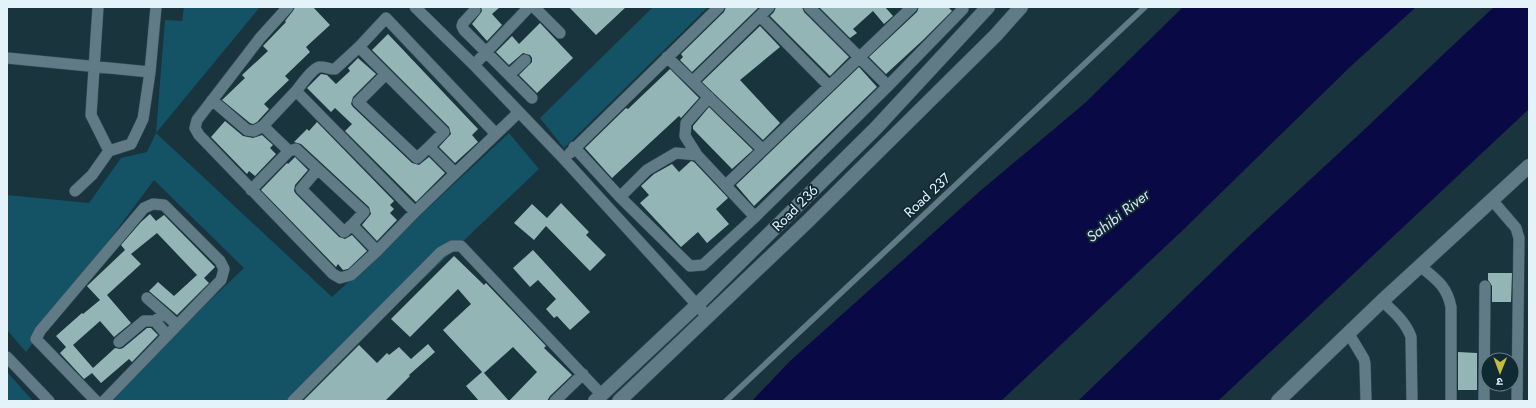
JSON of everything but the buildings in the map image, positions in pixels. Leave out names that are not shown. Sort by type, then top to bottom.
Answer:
[{"type":"street","points":[[98,7],[91,115],[109,151]]},
{"type":"street","points":[[75,191],[92,175],[109,151],[131,144],[143,119],[150,72],[156,7]]},
{"type":"street","points":[[288,7],[260,38],[195,124],[197,132],[251,190],[333,274],[340,278],[351,275],[377,251],[415,212],[519,112]]},
{"type":"street","points":[[415,7],[474,65],[564,159],[708,317]]},
{"type":"street","points":[[474,65],[529,7]]},
{"type":"street","points":[[534,7],[560,33]]},
{"type":"street","points":[[564,159],[574,147],[719,7]]},
{"type":"street","points":[[693,81],[768,7]]},
{"type":"street","points":[[809,7],[888,86]]},
{"type":"street","points":[[726,185],[912,7]]},
{"type":"street","points":[[574,147],[620,197],[690,266],[703,265],[755,217],[888,86],[963,9],[961,7]]},
{"type":"street","name":"Road 236","points":[[598,398],[697,305],[881,123],[988,7]]},
{"type":"street","points":[[619,401],[708,317],[896,134],[996,35],[1021,7]]},
{"type":"street","points":[[475,10],[463,23],[462,26],[464,30],[532,98]]},
{"type":"street","points":[[760,16],[829,86]]},
{"type":"street","points":[[212,100],[247,130],[254,131],[263,126],[316,69],[321,67],[332,70],[335,69],[359,47],[386,18],[496,134]]},
{"type":"street","points":[[359,47],[385,75],[444,132],[417,158],[358,102],[385,75]]},
{"type":"street","points":[[667,57],[762,149]]},
{"type":"street","points":[[7,58],[150,72]]},
{"type":"street","points":[[509,75],[526,60]]},
{"type":"street","points":[[296,91],[415,212]]},
{"type":"street","points":[[709,97],[686,123],[686,136],[697,155],[755,217]]},
{"type":"street","points":[[263,126],[288,151]]},
{"type":"street","points":[[429,147],[455,174]]},
{"type":"street","points":[[251,190],[288,151],[296,149],[364,212],[344,232],[301,189],[317,170]]},
{"type":"street","points":[[620,197],[647,170],[676,153],[697,155]]},
{"type":"street","points":[[1278,401],[1349,334],[1382,300],[1529,166]]},
{"type":"street","points":[[1492,200],[1516,228],[1519,238],[1517,401]]},
{"type":"street","points":[[96,401],[36,339],[40,331],[144,208],[153,204],[164,205],[220,261],[224,269],[221,280],[104,401]]},
{"type":"street","points":[[352,225],[377,251]]},
{"type":"street","points":[[293,401],[441,252],[452,246],[461,246],[584,374],[598,398]]},
{"type":"street","points":[[1420,266],[1442,285],[1451,307],[1451,401]]},
{"type":"street","points":[[1484,401],[1485,286]]},
{"type":"street","points":[[147,298],[177,325]]},
{"type":"street","points":[[1382,300],[1409,330],[1411,337],[1412,401]]},
{"type":"street","points":[[119,342],[144,321],[154,321],[164,313]]},
{"type":"street","points":[[154,321],[167,335]]},
{"type":"street","points":[[1349,334],[1364,358],[1366,401]]},
{"type":"street","points":[[7,357],[50,401]]},
{"type":"street","points":[[555,401],[584,374]]},
{"type":"lane","name":"Road 237","points":[[726,401],[1145,7]]},
{"type":"shaded area","points":[[184,7],[260,7],[156,133],[165,20],[182,21]]},
{"type":"shaded area","points":[[653,7],[708,7],[564,148],[540,118]]},
{"type":"shaded area","points":[[156,133],[332,297],[509,133],[539,169],[295,401],[104,401],[244,268],[154,180],[26,352],[7,330],[7,195],[89,203],[121,158],[147,152]]},
{"type":"shaded area","points":[[7,372],[33,401],[7,401]]},
{"type":"water","name":"Sahibi River","points":[[1183,7],[1416,7],[1350,67],[1184,229],[1001,401],[752,401],[790,361],[979,192],[1085,103]]},
{"type":"water","points":[[1494,7],[1529,7],[1529,109],[1218,401],[1078,401],[1246,239]]}]
